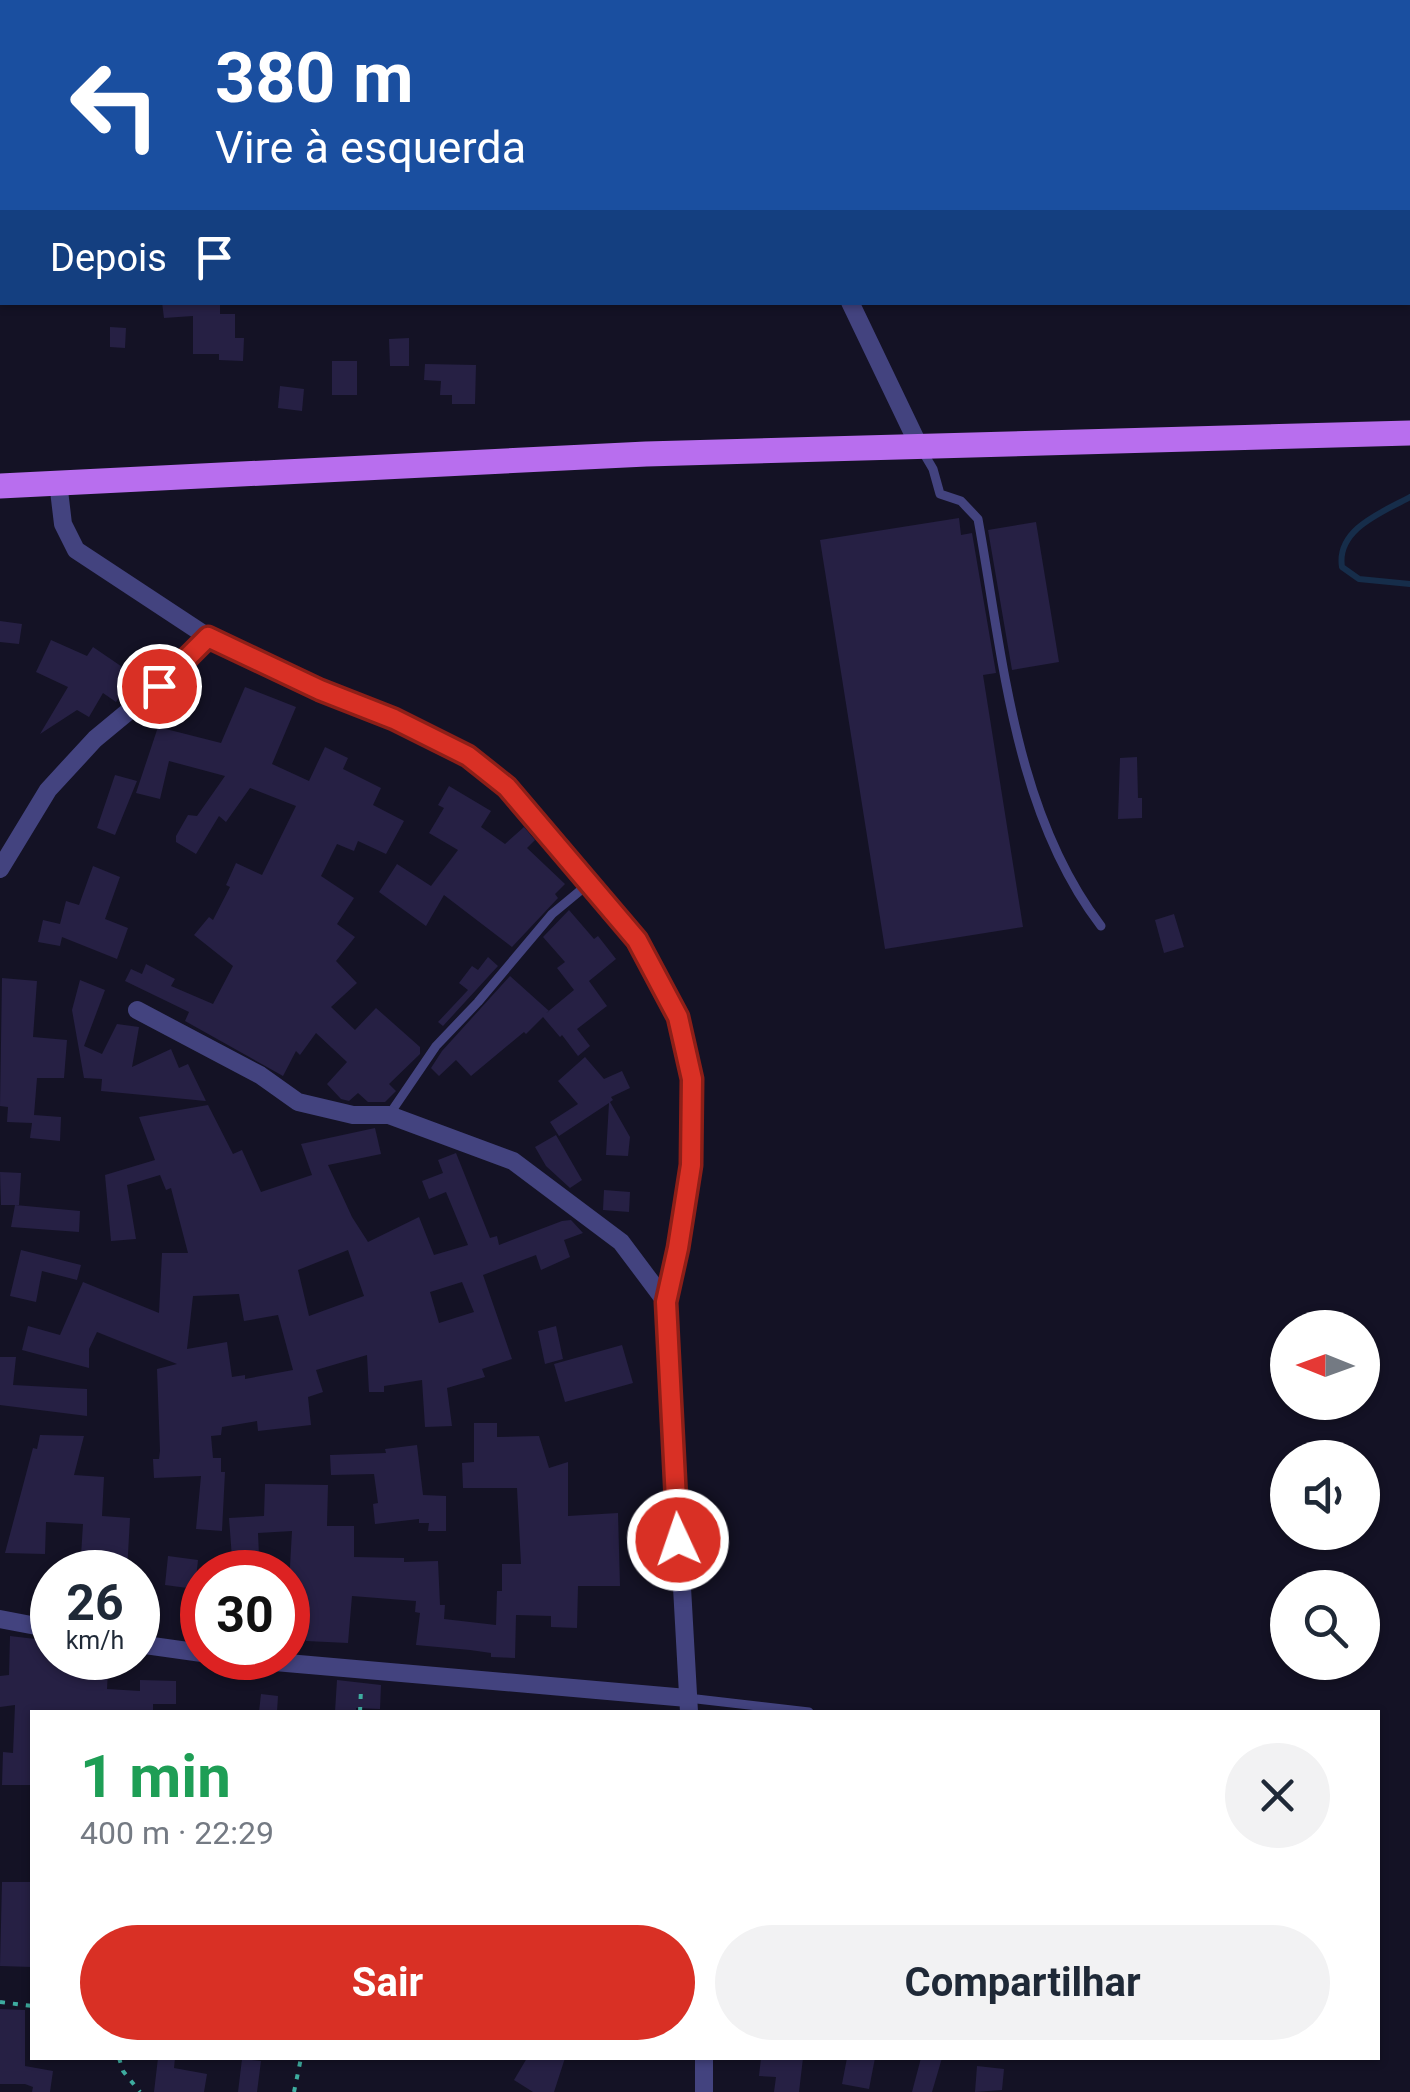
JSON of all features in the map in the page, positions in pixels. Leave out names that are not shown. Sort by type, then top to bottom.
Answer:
[{"type":"main road","points":[[0,486],[646,454],[1410,434]]},
{"type":"street","points":[[851,305],[920,446]]},
{"type":"street","points":[[58,482],[63,524],[76,550],[208,637],[468,756],[507,787],[637,940],[678,1017],[692,1079],[691,1165],[666,1302],[688,1705],[310,1665]]},
{"type":"street","points":[[0,869],[48,790],[95,739],[159,686],[208,637]]},
{"type":"street","points":[[136,1010],[260,1075],[298,1102],[353,1115],[389,1115],[513,1160],[620,1242],[666,1302]]},
{"type":"street","points":[[0,1619],[30,1625]]},
{"type":"street","points":[[704,2060],[704,2092]]},
{"type":"lane","points":[[920,446],[940,494],[960,500],[978,519],[1000,646],[1030,781],[1080,898],[1101,926]]},
{"type":"lane","points":[[389,1115],[436,1046],[552,914],[587,885]]},
{"type":"lane","points":[[688,1705],[774,1710]]},
{"type":"path","points":[[360,1710],[362,1669]]},
{"type":"path","points":[[0,2002],[30,2006]]},
{"type":"path","points":[[120,2060],[123,2070],[140,2092]]},
{"type":"path","points":[[294,2092],[302,2060]]},
{"type":"building","points":[[162,305],[220,305],[220,314],[235,314],[235,338],[244,338],[243,361],[219,360],[219,354],[193,354],[193,316],[164,318]]},
{"type":"building","points":[[110,327],[126,328],[125,348],[110,347]]},
{"type":"building","points":[[409,338],[409,366],[390,366],[389,339]]},
{"type":"building","points":[[332,361],[357,361],[357,395],[332,395]]},
{"type":"building","points":[[425,364],[476,365],[475,404],[452,404],[452,395],[440,395],[441,381],[424,380]]},
{"type":"building","points":[[280,386],[304,389],[302,411],[278,408]]},
{"type":"building","points":[[959,518],[961,535],[972,533],[996,673],[983,675],[1023,927],[885,949],[820,540]]},
{"type":"building","points":[[1036,522],[1059,662],[1012,670],[988,530]]},
{"type":"building","points":[[0,621],[22,624],[19,644],[0,642]]},
{"type":"building","points":[[51,640],[87,656],[93,647],[134,675],[116,702],[103,693],[89,717],[77,710],[40,734],[68,687],[36,672]]},
{"type":"building","points":[[245,687],[296,707],[272,764],[309,781],[325,747],[348,758],[343,769],[381,788],[373,805],[404,821],[386,854],[358,841],[354,851],[337,844],[321,876],[354,898],[337,924],[355,937],[336,961],[357,983],[331,1007],[355,1030],[376,1008],[420,1047],[420,1054],[389,1084],[396,1091],[385,1102],[368,1102],[358,1093],[349,1101],[341,1099],[327,1084],[347,1062],[316,1033],[300,1055],[296,1051],[283,1076],[185,1021],[189,1012],[125,981],[131,969],[142,974],[146,964],[175,979],[171,986],[213,1004],[233,966],[194,935],[209,917],[213,920],[230,887],[226,885],[236,863],[262,875],[296,806],[250,788],[226,822],[219,816],[196,854],[176,842],[176,836],[188,815],[197,816],[225,776],[169,761],[160,799],[136,793],[158,727],[221,743]]},
{"type":"building","points":[[1137,757],[1142,818],[1118,819],[1120,758]]},
{"type":"building","points":[[115,775],[137,781],[115,835],[97,828]]},
{"type":"building","points":[[449,786],[491,811],[481,827],[505,844],[524,827],[535,840],[527,848],[565,884],[555,894],[558,898],[512,947],[444,895],[426,926],[379,892],[397,864],[431,886],[458,850],[429,833],[444,808],[438,805]]},
{"type":"building","points":[[93,866],[120,877],[105,919],[128,928],[117,959],[62,937],[60,946],[38,942],[43,920],[60,924],[66,901],[79,905]]},
{"type":"building","points":[[569,910],[616,959],[589,981],[607,1006],[577,1029],[590,1046],[578,1056],[543,1017],[471,1076],[456,1060],[439,1076],[431,1068],[510,976],[549,1011],[574,990],[557,968],[565,962],[543,937]]},
{"type":"building","points":[[1174,914],[1184,947],[1164,953],[1155,920]]},
{"type":"building","points":[[488,957],[498,966],[443,1026],[438,1022],[468,990],[459,983],[472,966],[478,970]]},
{"type":"building","points":[[2,978],[37,981],[33,1037],[67,1040],[64,1078],[37,1078],[34,1115],[61,1117],[60,1141],[30,1138],[32,1123],[7,1122],[8,1107],[0,1106]]},
{"type":"building","points":[[80,980],[105,990],[84,1046],[102,1054],[117,1024],[139,1027],[132,1067],[171,1049],[179,1068],[188,1064],[206,1101],[101,1091],[102,1079],[84,1078],[72,1010]]},
{"type":"building","points":[[585,1057],[604,1079],[622,1071],[630,1088],[611,1097],[610,1102],[630,1137],[628,1156],[606,1155],[609,1103],[559,1136],[550,1122],[578,1104],[558,1081]]},
{"type":"building","points":[[208,1105],[233,1154],[242,1150],[261,1192],[312,1175],[301,1144],[375,1128],[381,1154],[328,1165],[368,1242],[419,1217],[434,1255],[468,1245],[446,1192],[429,1199],[422,1181],[443,1173],[438,1160],[456,1153],[490,1238],[497,1236],[499,1245],[562,1221],[571,1220],[583,1233],[564,1240],[570,1257],[541,1270],[536,1255],[483,1275],[512,1359],[482,1369],[485,1377],[447,1388],[452,1426],[425,1427],[422,1380],[384,1386],[384,1392],[369,1392],[367,1355],[316,1370],[323,1392],[308,1397],[311,1425],[258,1431],[257,1421],[222,1427],[221,1435],[211,1436],[213,1458],[221,1458],[221,1472],[225,1472],[222,1531],[196,1529],[201,1476],[154,1478],[153,1459],[159,1459],[160,1451],[157,1369],[177,1364],[97,1332],[89,1349],[89,1368],[22,1350],[28,1326],[60,1335],[83,1282],[159,1313],[162,1253],[188,1253],[171,1188],[166,1190],[160,1175],[127,1185],[136,1239],[111,1241],[105,1175],[155,1160],[139,1117]],"holes":[[[348,1250],[364,1296],[309,1316],[298,1270]],[[462,1282],[474,1312],[439,1323],[430,1292]],[[239,1294],[244,1321],[278,1315],[293,1370],[245,1379],[245,1375],[232,1377],[227,1342],[187,1349],[193,1296]]]},
{"type":"building","points":[[556,1135],[582,1180],[570,1188],[546,1166],[535,1147]]},
{"type":"building","points":[[0,1172],[21,1173],[19,1205],[1,1205]]},
{"type":"building","points":[[604,1190],[630,1192],[629,1212],[603,1210]]},
{"type":"building","points":[[15,1205],[80,1211],[79,1232],[11,1227]]},
{"type":"building","points":[[21,1250],[81,1265],[77,1280],[42,1271],[36,1302],[10,1296]]},
{"type":"building","points":[[556,1326],[563,1359],[545,1364],[538,1331]]},
{"type":"building","points":[[622,1345],[633,1383],[565,1402],[554,1364]]},
{"type":"building","points":[[0,1357],[16,1357],[13,1385],[87,1389],[87,1416],[0,1405]]},
{"type":"building","points":[[474,1423],[497,1423],[497,1437],[539,1436],[549,1468],[568,1462],[568,1516],[618,1513],[620,1586],[578,1586],[577,1628],[551,1627],[551,1616],[516,1615],[515,1658],[416,1645],[420,1613],[415,1612],[416,1601],[352,1596],[348,1643],[310,1641],[310,1550],[291,1550],[292,1531],[258,1533],[259,1550],[231,1550],[229,1518],[264,1516],[265,1484],[328,1485],[327,1526],[354,1526],[354,1557],[438,1561],[444,1619],[496,1625],[502,1564],[521,1564],[517,1488],[463,1488],[462,1463],[474,1462]]},
{"type":"building","points":[[40,1435],[84,1436],[74,1475],[104,1477],[102,1516],[130,1518],[128,1550],[81,1550],[83,1524],[46,1522],[45,1550],[5,1553],[33,1448],[37,1449]]},
{"type":"building","points":[[417,1445],[423,1495],[446,1496],[446,1531],[428,1531],[429,1523],[419,1523],[419,1519],[375,1524],[373,1504],[378,1503],[374,1474],[331,1475],[330,1455],[386,1453],[385,1449]]},
{"type":"building","points":[[168,1556],[180,1558],[180,1587],[165,1585]]},
{"type":"building","points":[[10,1636],[30,1638],[30,1680],[107,1680],[107,1689],[140,1691],[140,1680],[176,1681],[176,1704],[153,1704],[153,1710],[30,1710],[30,1785],[2,1785],[3,1752],[13,1753],[15,1705],[0,1707],[0,1676],[9,1675]]},
{"type":"building","points":[[337,1680],[381,1685],[380,1709],[335,1710]]},
{"type":"building","points":[[261,1694],[278,1696],[277,1710],[259,1710]]},
{"type":"building","points":[[2,1882],[30,1882],[30,1967],[0,1966]]},
{"type":"building","points":[[0,2009],[25,2010],[25,2066],[53,2071],[50,2092],[32,2092],[33,2087],[25,2084],[0,2084]]},
{"type":"building","points":[[158,2060],[175,2060],[174,2068],[207,2074],[204,2092],[154,2092]]},
{"type":"building","points":[[242,2060],[261,2061],[257,2092],[238,2092]]},
{"type":"building","points":[[526,2060],[564,2060],[554,2092],[533,2092],[514,2080]]},
{"type":"building","points":[[761,2060],[803,2060],[799,2092],[774,2092],[776,2077],[759,2076]]},
{"type":"building","points":[[847,2060],[875,2060],[869,2089],[842,2084]]},
{"type":"building","points":[[920,2060],[941,2060],[932,2092],[912,2092]]},
{"type":"building","points":[[977,2066],[1004,2069],[1002,2090],[975,2092]]},
{"type":"waterway","points":[[1410,497],[1364,523],[1346,542],[1342,554],[1342,567],[1359,579],[1410,584]]},
{"type":"route","points":[[159,686],[208,637],[468,756],[507,787],[637,940],[678,1017],[692,1079],[691,1165],[666,1302],[678,1540]]}]
